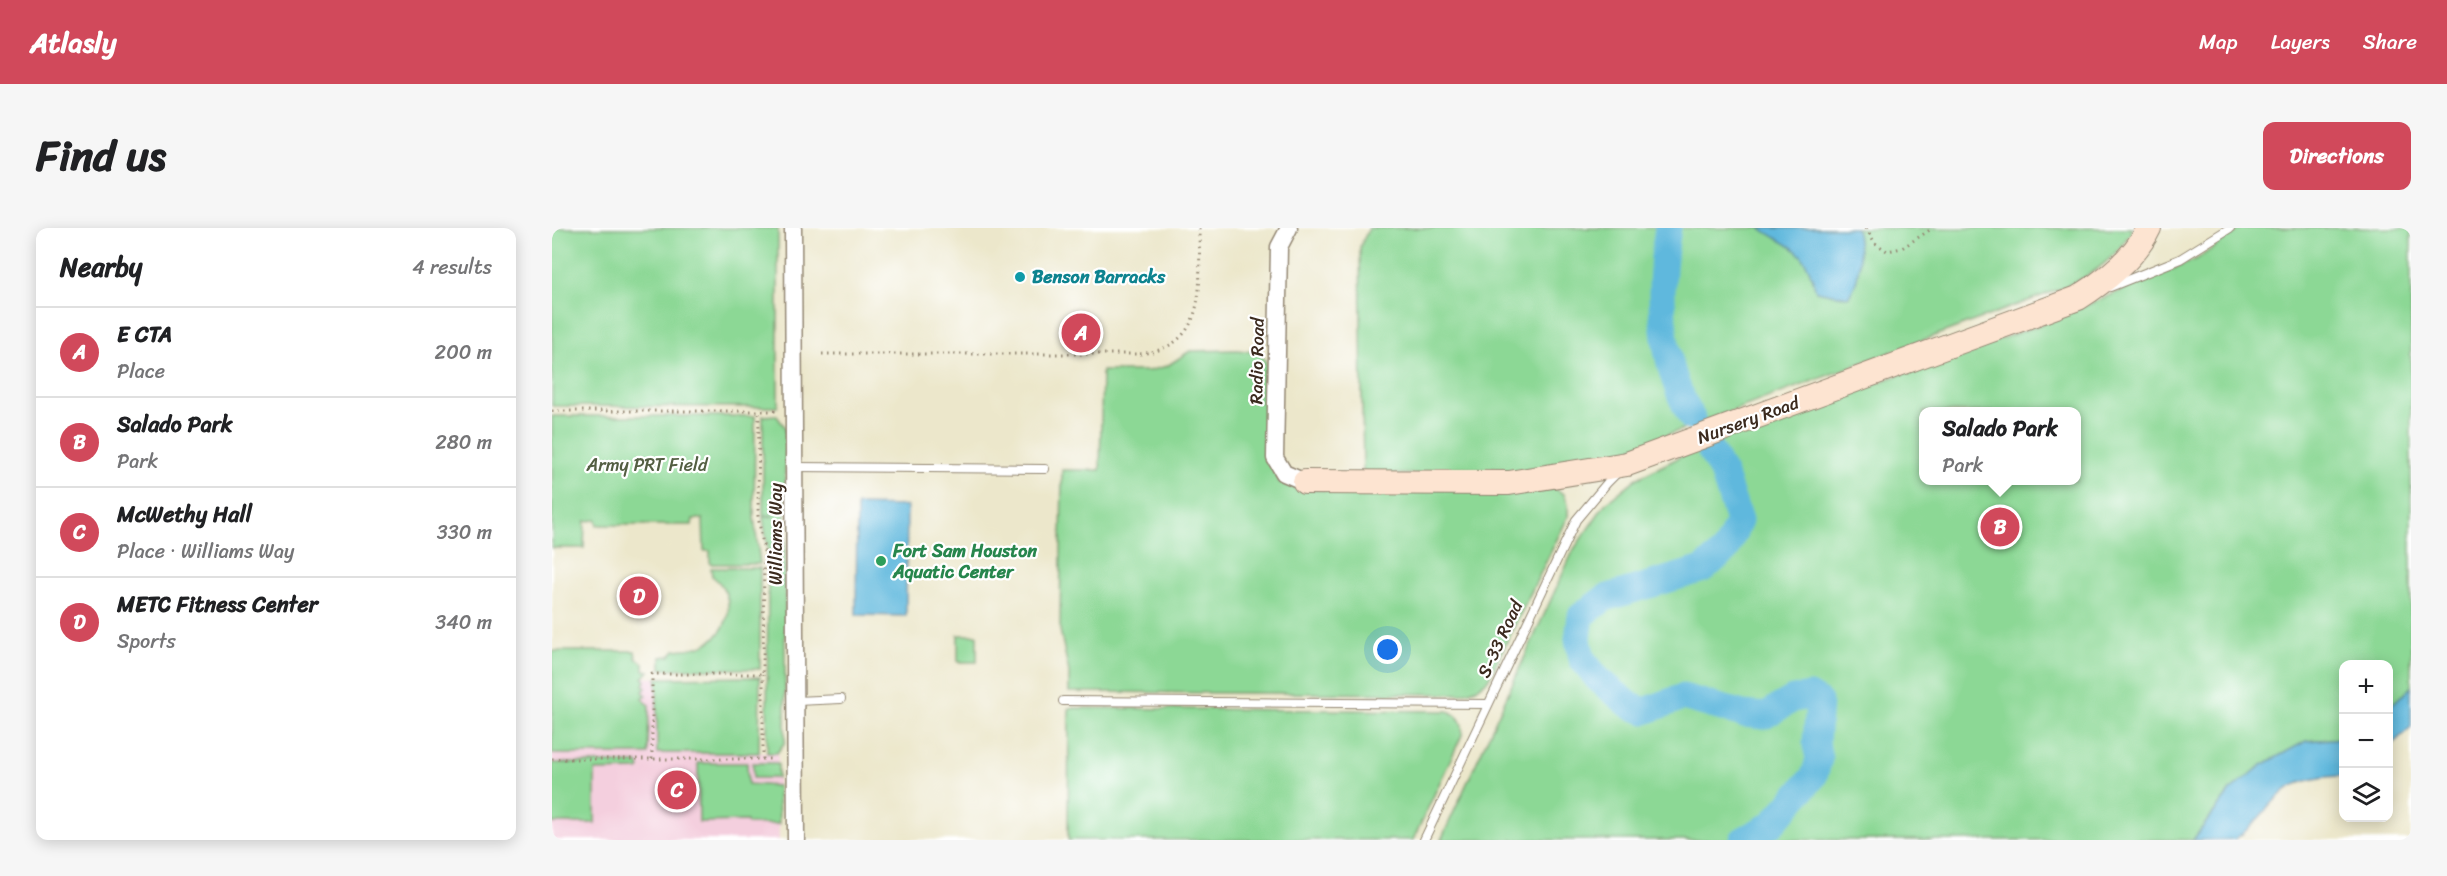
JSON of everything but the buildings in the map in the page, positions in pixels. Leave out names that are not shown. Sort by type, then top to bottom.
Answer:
[{"type":"street","name":"Williams Way","points":[[793,228],[796,840]]},
{"type":"street","name":"Radio Road","points":[[1290,228],[1279,247],[1275,458],[1284,473],[1305,482]]},
{"type":"street","name":"Nursery Road","points":[[1305,482],[1509,483],[1626,464],[2078,298],[2114,272],[2137,247],[2149,228]]},
{"type":"lane","points":[[2078,298],[2180,259],[2230,228]]},
{"type":"lane","name":"S-33 Road","points":[[1424,840],[1576,520],[1626,464]]},
{"type":"lane","points":[[795,467],[1045,469]]},
{"type":"lane","points":[[797,701],[842,699]]},
{"type":"lane","points":[[1064,701],[1488,704]]},
{"type":"path","points":[[822,354],[1139,354],[1168,347],[1185,331],[1198,306],[1199,228]]},
{"type":"path","points":[[1866,228],[1881,249],[1895,251],[1933,228]]},
{"type":"path","points":[[552,411],[783,411]]},
{"type":"path","points":[[759,412],[758,516],[764,551],[763,759]]},
{"type":"path","points":[[652,759],[652,674],[763,674]]},
{"type":"path","points":[[552,759],[773,759]]},
{"type":"shaded area","points":[[760,677],[759,753],[778,753],[779,840],[552,840],[552,678]]},
{"type":"green space","points":[[552,228],[778,228],[777,407],[552,406]]},
{"type":"green space","points":[[1369,228],[2133,228],[2127,239],[2102,265],[2083,278],[2060,289],[1611,456],[1505,474],[1363,474],[1360,247]]},
{"type":"green space","points":[[2242,228],[2411,228],[2411,687],[2393,703],[2393,660],[2339,660],[2339,738],[2306,741],[2230,791],[2193,840],[1441,840],[1574,549],[1605,504],[1636,479],[1710,442],[2034,327],[2197,259]]},
{"type":"green space","points":[[1238,350],[1260,353],[1266,362],[1267,439],[1273,468],[1279,482],[1300,490],[1552,487],[1564,494],[1568,504],[1568,517],[1488,680],[1476,689],[1460,694],[1069,692],[1069,672],[1060,630],[1062,470],[1100,470],[1102,371],[1148,371],[1167,366],[1190,351]]},
{"type":"green space","points":[[776,415],[785,427],[785,742],[777,753],[767,753],[768,551],[763,517],[774,516],[763,515],[763,416]]},
{"type":"green space","name":"Army PRT Field","points":[[552,416],[755,416],[754,517],[760,564],[710,564],[710,551],[704,551],[703,519],[693,519],[692,525],[597,525],[596,520],[585,521],[584,548],[552,548]]},
{"type":"green space","points":[[711,568],[760,568],[760,669],[661,669],[661,657],[670,656],[675,650],[703,645],[716,637],[722,629],[728,611],[728,601],[720,583],[712,576]]},
{"type":"green space","points":[[958,635],[977,635],[977,662],[958,662]]},
{"type":"green space","points":[[552,651],[635,651],[636,658],[644,664],[644,670],[649,671],[643,678],[645,681],[643,685],[646,688],[643,691],[646,695],[643,699],[649,705],[648,754],[552,754]]},
{"type":"green space","points":[[760,677],[759,753],[657,753],[657,678]]},
{"type":"green space","points":[[1069,708],[1448,711],[1460,720],[1462,735],[1413,840],[1068,840]]},
{"type":"green space","points":[[552,763],[638,763],[640,768],[638,770],[595,771],[595,823],[552,823]]},
{"type":"green space","points":[[698,763],[747,763],[748,784],[778,786],[779,824],[748,824],[747,821],[699,822]]},
{"type":"green space","points":[[753,763],[778,763],[778,778],[753,778]]},
{"type":"water","points":[[1760,228],[1856,228],[1859,245],[1858,273],[1853,290],[1848,297],[1816,291],[1812,276],[1802,257]]},
{"type":"water","name":"Fort Sam Houston Aquatic Center","points":[[857,505],[907,506],[906,616],[856,615]]},
{"type":"water","points":[[2411,687],[2411,727],[2393,743],[2393,714],[2393,703]]},
{"type":"water","points":[[2339,738],[2339,776],[2313,779],[2286,790],[2235,839],[2193,840],[2230,791],[2262,765],[2306,741]]},
{"type":"waterway","points":[[1668,228],[1662,276],[1667,350],[1681,396],[1692,418]]},
{"type":"waterway","points":[[1709,448],[1724,475],[1739,521],[1726,550],[1703,569],[1605,598],[1581,616],[1578,639],[1582,659],[1598,679],[1631,706],[1645,711],[1683,697],[1743,714],[1764,716],[1793,699],[1810,696],[1819,702],[1816,743],[1819,759],[1814,776],[1772,824],[1743,840]]},
{"type":"place","name":"Benson Barracks","points":[[1020,277]]},
{"type":"place","name":"E CTA","points":[[1081,333]]},
{"type":"place","name":"Salado Park","points":[[2000,527]]},
{"type":"place","name":"Fort Sam Houston Aquatic Center","points":[[881,561]]},
{"type":"place","name":"METC Fitness Center","points":[[639,596]]},
{"type":"place","name":"McWethy Hall","points":[[677,790]]}]
